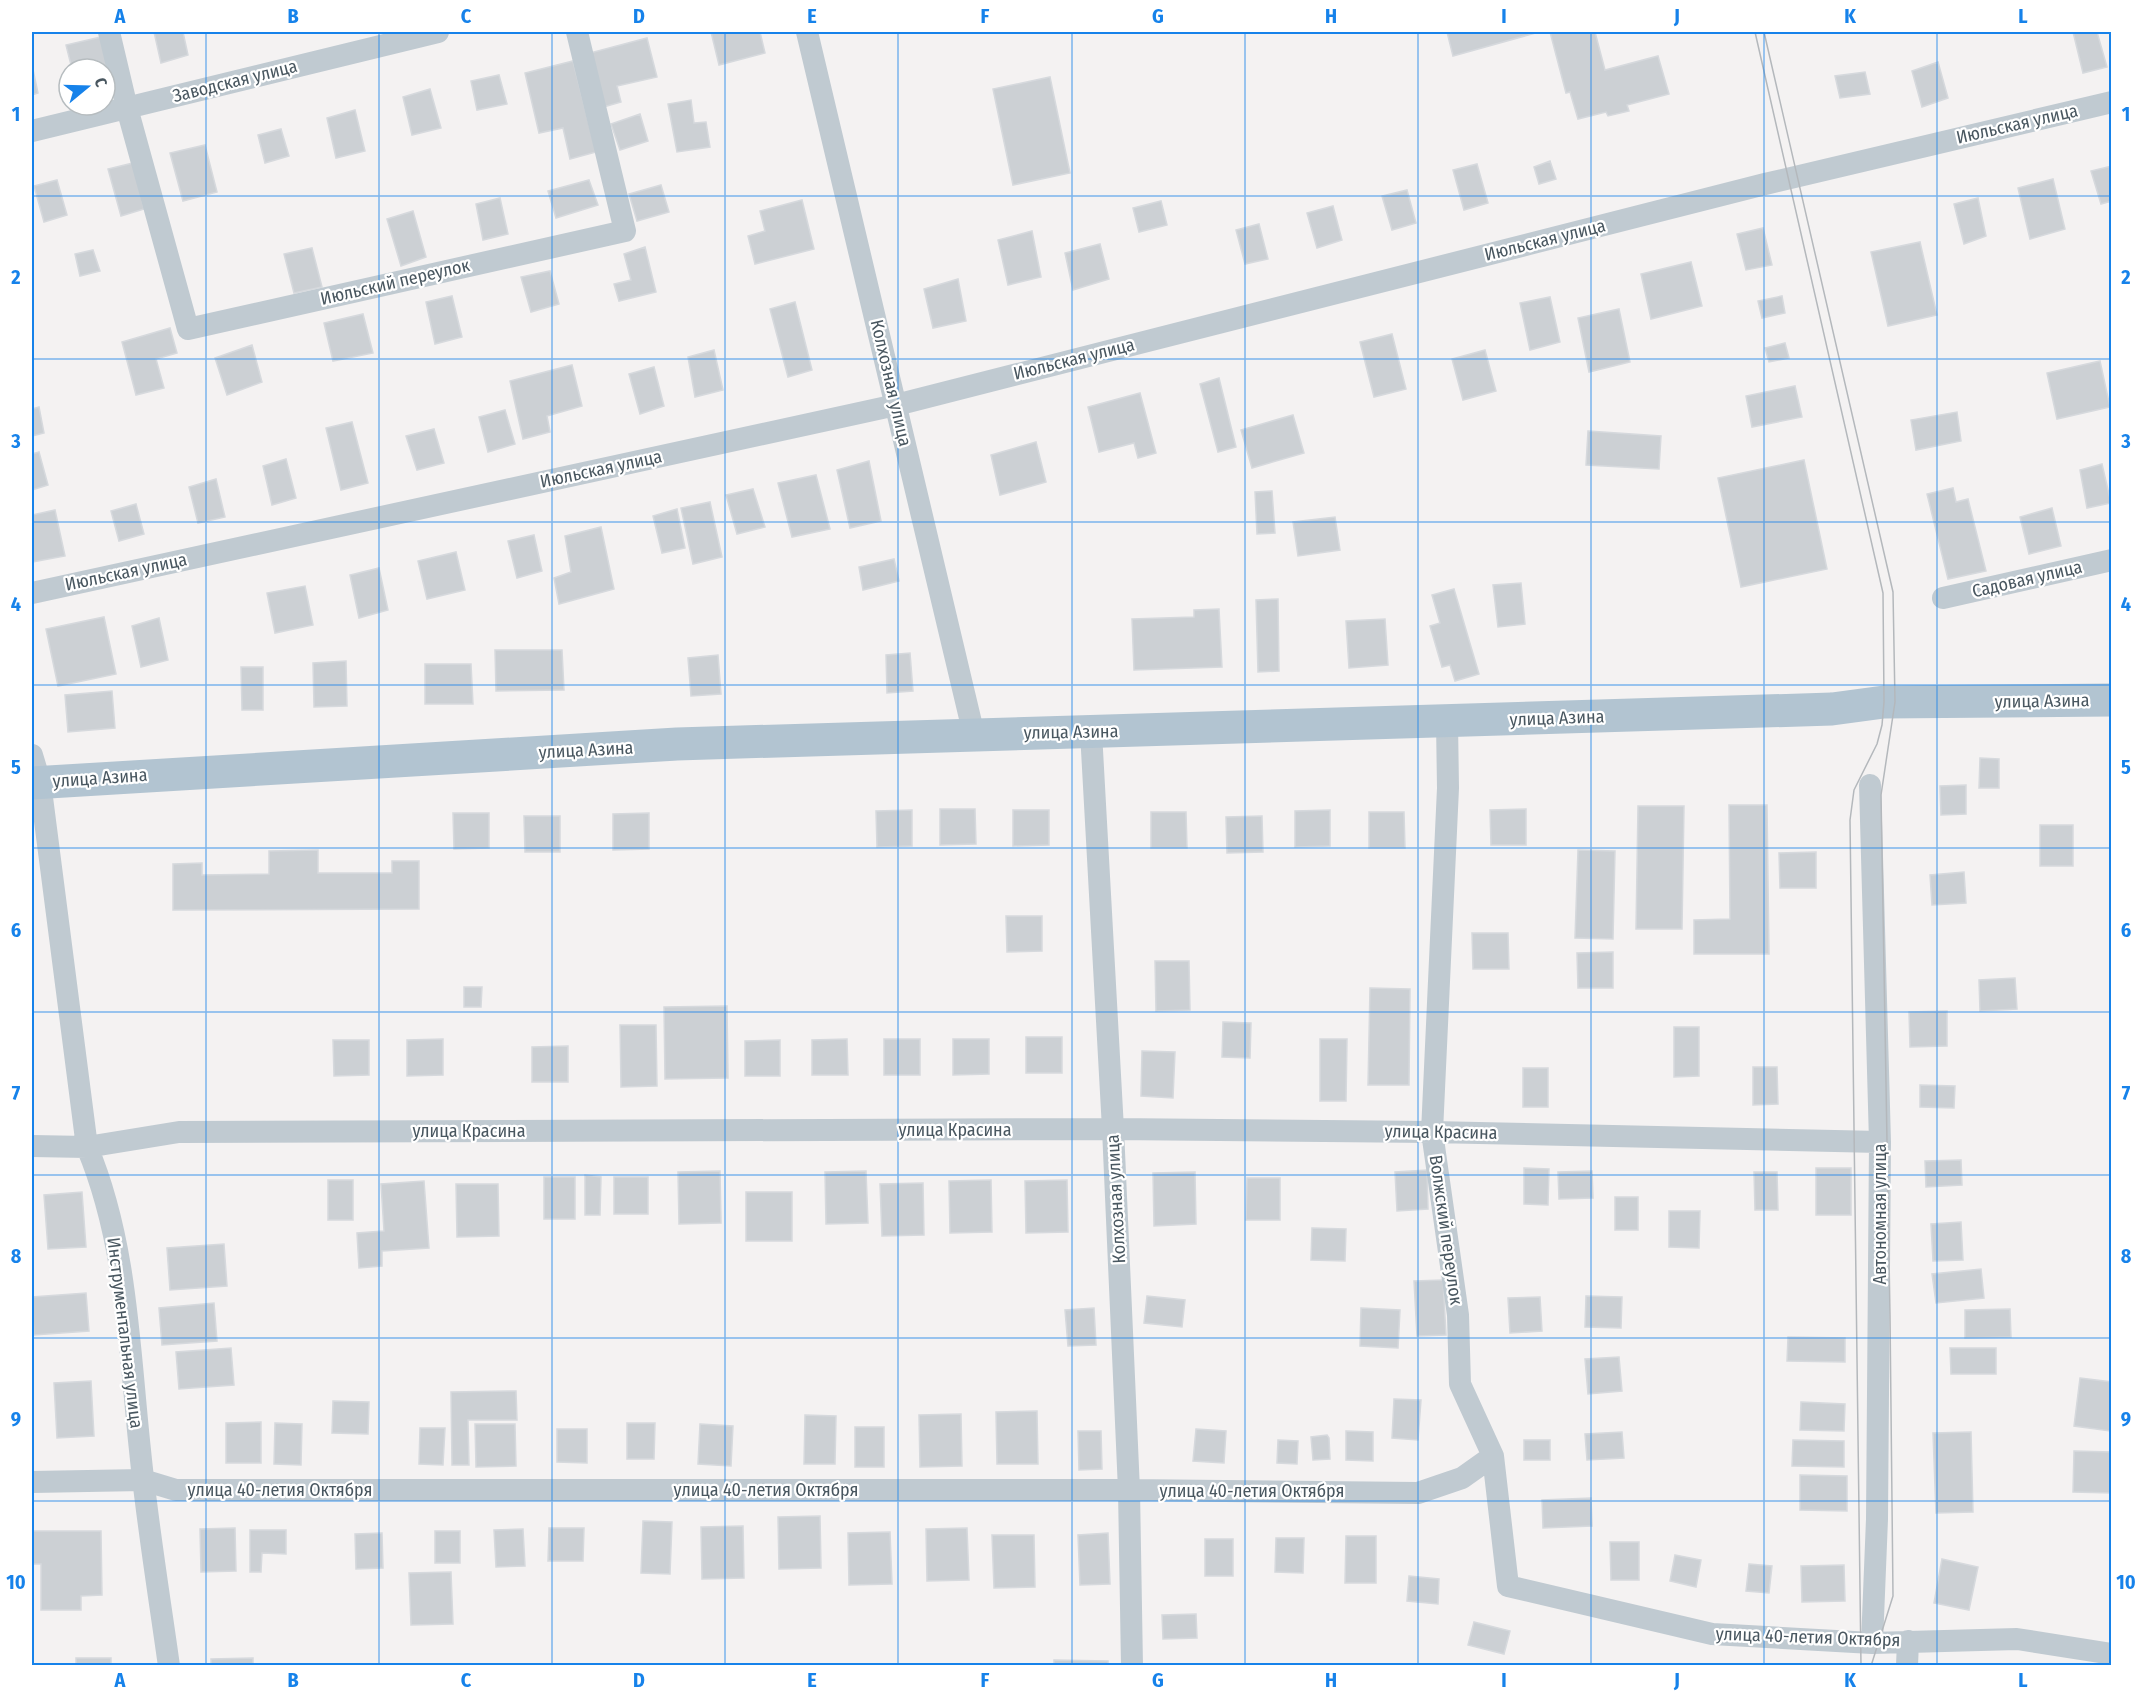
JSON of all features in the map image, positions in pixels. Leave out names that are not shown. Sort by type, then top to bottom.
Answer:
[{"type":"main road","name":"улица Азина","points":[[34,773],[677,744],[1832,709],[1884,702],[2112,700]]},
{"type":"street","points":[[109,32],[127,108]]},
{"type":"street","name":"Заводская улица","points":[[32,131],[438,32]]},
{"type":"street","name":"Июльский переулок","points":[[127,108],[188,329],[625,231],[577,32]]},
{"type":"street","name":"Колхозная улица","points":[[807,32],[975,735]]},
{"type":"street","name":"Июльская улица","points":[[32,593],[896,405],[1765,184],[2112,102]]},
{"type":"street","name":"Садовая улица","points":[[1943,598],[2112,560]]},
{"type":"street","name":"Волжский переулок","points":[[1447,722],[1448,788],[1432,1132],[1458,1315],[1460,1384],[1493,1456],[1509,1586]]},
{"type":"street","name":"Колхозная улица","points":[[1091,732],[1113,1129],[1129,1490],[1132,1665]]},
{"type":"street","name":"Инструментальная улица","points":[[34,773],[87,1147],[100,1179],[121,1265],[143,1479],[169,1665]]},
{"type":"street","name":"Автономная улица","points":[[1870,784],[1880,1142],[1877,1519],[1872,1642]]},
{"type":"street","name":"улица Красина","points":[[32,1146],[87,1147],[179,1132],[1113,1129],[1432,1132],[1880,1142]]},
{"type":"street","name":"улица 40-летия Октября","points":[[32,1482],[143,1479],[176,1490],[1129,1490],[1418,1493],[1462,1478],[1493,1456]]},
{"type":"street","name":"улица 40-летия Октября","points":[[1509,1586],[1712,1634],[1872,1642],[2017,1639],[2112,1654]]},
{"type":"street","points":[[1907,1665],[1908,1641]]},
{"type":"building","points":[[154,32],[183,32],[188,55],[161,63]]},
{"type":"building","points":[[711,32],[760,32],[765,53],[719,65]]},
{"type":"building","points":[[1447,32],[1539,32],[1453,56]]},
{"type":"building","points":[[1550,32],[1595,32],[1605,70],[1658,56],[1669,94],[1627,105],[1629,111],[1608,116],[1606,112],[1578,119],[1570,92],[1566,93]]},
{"type":"building","points":[[2073,32],[2097,32],[2107,67],[2083,73]]},
{"type":"building","points":[[101,37],[106,57],[69,57],[66,45]]},
{"type":"building","points":[[647,38],[657,77],[617,86],[621,102],[600,108],[590,53]]},
{"type":"building","points":[[573,61],[596,152],[570,159],[563,128],[539,133],[525,73]]},
{"type":"building","points":[[1938,62],[1948,98],[1922,107],[1912,71]]},
{"type":"building","points":[[32,65],[38,93],[32,95]]},
{"type":"building","points":[[1865,72],[1870,94],[1840,98],[1835,76]]},
{"type":"building","points":[[499,75],[507,104],[477,110],[471,81]]},
{"type":"building","points":[[1050,77],[1070,173],[1013,185],[993,89]]},
{"type":"building","points":[[430,89],[441,128],[412,135],[403,97]]},
{"type":"building","points":[[691,100],[694,123],[706,122],[710,147],[677,152],[668,104]]},
{"type":"building","points":[[355,110],[365,151],[336,158],[327,118]]},
{"type":"building","points":[[640,114],[648,141],[620,150],[611,124]]},
{"type":"building","points":[[281,129],[289,156],[265,163],[258,135]]},
{"type":"building","points":[[205,145],[217,192],[183,201],[170,153]]},
{"type":"building","points":[[1550,161],[1556,179],[1539,184],[1534,167]]},
{"type":"building","points":[[133,163],[144,209],[121,216],[108,169]]},
{"type":"building","points":[[1477,164],[1488,203],[1464,210],[1453,170]]},
{"type":"building","points":[[2112,166],[2112,201],[2101,204],[2091,171]]},
{"type":"building","points":[[2053,179],[2065,229],[2030,239],[2018,188]]},
{"type":"building","points":[[57,180],[67,215],[44,222],[34,186]]},
{"type":"building","points":[[589,180],[598,205],[556,218],[548,191]]},
{"type":"building","points":[[661,185],[669,212],[637,221],[629,194]]},
{"type":"building","points":[[1407,190],[1416,223],[1392,230],[1382,196]]},
{"type":"building","points":[[500,198],[508,234],[483,240],[476,204]]},
{"type":"building","points":[[1978,198],[1986,236],[1964,244],[1954,204]]},
{"type":"building","points":[[802,200],[814,249],[755,264],[748,236],[765,231],[760,211]]},
{"type":"building","points":[[1161,201],[1167,225],[1139,232],[1133,208]]},
{"type":"building","points":[[1333,206],[1342,240],[1317,248],[1307,213]]},
{"type":"building","points":[[413,211],[426,257],[401,266],[387,219]]},
{"type":"building","points":[[1259,224],[1268,259],[1245,264],[1236,230]]},
{"type":"building","points":[[1763,228],[1772,265],[1746,270],[1737,234]]},
{"type":"building","points":[[1032,231],[1041,277],[1008,285],[998,240]]},
{"type":"building","points":[[1920,242],[1937,315],[1888,326],[1871,252]]},
{"type":"building","points":[[1100,244],[1109,279],[1073,290],[1065,253]]},
{"type":"building","points":[[645,247],[656,292],[619,301],[614,284],[631,280],[624,254]]},
{"type":"building","points":[[312,248],[322,287],[294,293],[284,254]]},
{"type":"building","points":[[93,250],[100,271],[80,276],[75,254]]},
{"type":"building","points":[[1691,262],[1702,306],[1651,319],[1641,274]]},
{"type":"building","points":[[550,271],[559,304],[531,312],[521,277]]},
{"type":"building","points":[[958,279],[966,321],[933,328],[924,289]]},
{"type":"building","points":[[452,296],[462,337],[435,344],[426,302]]},
{"type":"building","points":[[1782,296],[1785,313],[1762,318],[1758,301]]},
{"type":"building","points":[[1550,297],[1560,342],[1530,350],[1520,303]]},
{"type":"building","points":[[795,302],[812,370],[788,377],[770,309]]},
{"type":"building","points":[[1619,309],[1630,362],[1589,372],[1578,318]]},
{"type":"building","points":[[363,314],[373,353],[333,361],[324,323]]},
{"type":"building","points":[[170,328],[177,353],[156,359],[164,388],[136,395],[122,342]]},
{"type":"building","points":[[1392,334],[1406,389],[1374,397],[1360,342]]},
{"type":"building","points":[[1785,343],[1789,358],[1769,362],[1765,348]]},
{"type":"building","points":[[252,345],[262,382],[227,395],[215,358]]},
{"type":"building","points":[[714,350],[723,390],[695,397],[688,357]]},
{"type":"building","points":[[1485,350],[1496,391],[1463,400],[1452,359]]},
{"type":"building","points":[[2100,361],[2110,407],[2057,419],[2047,373]]},
{"type":"building","points":[[572,365],[582,406],[547,416],[550,432],[523,439],[510,381]]},
{"type":"building","points":[[654,367],[664,406],[640,414],[629,374]]},
{"type":"building","points":[[1219,378],[1236,447],[1218,452],[1200,384]]},
{"type":"building","points":[[1795,386],[1802,417],[1752,427],[1746,396]]},
{"type":"building","points":[[1140,393],[1156,453],[1138,458],[1134,443],[1099,452],[1088,407]]},
{"type":"building","points":[[39,407],[44,433],[32,436],[32,409]]},
{"type":"building","points":[[505,410],[515,444],[488,452],[479,417]]},
{"type":"building","points":[[1957,412],[1961,441],[1916,450],[1911,420]]},
{"type":"building","points":[[1293,415],[1304,453],[1252,468],[1241,430]]},
{"type":"building","points":[[352,422],[368,483],[341,490],[326,428]]},
{"type":"building","points":[[434,429],[444,463],[417,470],[406,436]]},
{"type":"building","points":[[1588,431],[1661,436],[1659,469],[1586,465]]},
{"type":"building","points":[[1036,442],[1046,482],[1000,495],[991,455]]},
{"type":"building","points":[[39,452],[48,485],[32,490],[32,454]]},
{"type":"building","points":[[286,459],[296,498],[272,505],[263,466]]},
{"type":"building","points":[[1804,460],[1827,569],[1741,587],[1718,478]]},
{"type":"building","points":[[869,461],[881,521],[850,528],[837,470]]},
{"type":"building","points":[[2102,464],[2111,503],[2087,508],[2080,470]]},
{"type":"building","points":[[816,475],[830,529],[792,537],[778,483]]},
{"type":"building","points":[[216,479],[225,517],[198,523],[189,487]]},
{"type":"building","points":[[1953,488],[1956,502],[1968,499],[1986,571],[1948,579],[1927,494]]},
{"type":"building","points":[[753,489],[765,527],[737,534],[726,495]]},
{"type":"building","points":[[1272,491],[1275,533],[1257,534],[1255,492]]},
{"type":"building","points":[[710,502],[722,557],[693,564],[681,508]]},
{"type":"building","points":[[136,504],[144,534],[119,541],[111,511]]},
{"type":"building","points":[[2052,508],[2061,546],[2029,554],[2020,517]]},
{"type":"building","points":[[677,509],[685,548],[662,553],[653,516]]},
{"type":"building","points":[[55,510],[65,556],[32,562],[32,515]]},
{"type":"building","points":[[1335,517],[1340,550],[1298,556],[1293,522]]},
{"type":"building","points":[[601,527],[614,589],[559,604],[554,578],[571,572],[565,536]]},
{"type":"building","points":[[534,535],[542,571],[517,578],[508,541]]},
{"type":"building","points":[[456,552],[465,590],[427,599],[418,561]]},
{"type":"building","points":[[894,559],[899,581],[863,590],[859,567]]},
{"type":"building","points":[[379,568],[388,610],[359,618],[350,575]]},
{"type":"building","points":[[1521,583],[1525,624],[1498,627],[1493,585]]},
{"type":"building","points":[[305,586],[313,625],[275,633],[267,593]]},
{"type":"building","points":[[1454,589],[1479,674],[1455,681],[1450,665],[1442,667],[1430,626],[1440,623],[1432,595]]},
{"type":"building","points":[[1278,599],[1279,671],[1258,672],[1256,600]]},
{"type":"building","points":[[1219,609],[1222,667],[1134,670],[1132,619],[1194,617],[1194,610]]},
{"type":"building","points":[[104,617],[116,674],[58,686],[46,629]]},
{"type":"building","points":[[159,618],[168,660],[141,667],[132,626]]},
{"type":"building","points":[[1385,619],[1388,665],[1349,668],[1346,621]]},
{"type":"building","points":[[495,650],[562,650],[564,690],[496,691]]},
{"type":"building","points":[[910,653],[913,691],[887,693],[886,655]]},
{"type":"building","points":[[718,655],[721,694],[691,696],[688,658]]},
{"type":"building","points":[[346,661],[347,706],[314,707],[313,663]]},
{"type":"building","points":[[425,664],[471,664],[473,704],[425,704]]},
{"type":"building","points":[[241,667],[263,667],[263,710],[242,710]]},
{"type":"building","points":[[112,691],[115,728],[68,732],[65,695]]},
{"type":"building","points":[[1980,758],[1999,759],[1999,788],[1979,788]]},
{"type":"building","points":[[1966,785],[1966,814],[1941,815],[1940,786]]},
{"type":"building","points":[[1729,805],[1767,805],[1769,954],[1694,954],[1694,920],[1730,919]]},
{"type":"building","points":[[1638,806],[1684,806],[1682,929],[1636,929]]},
{"type":"building","points":[[940,809],[975,809],[976,844],[940,845]]},
{"type":"building","points":[[1526,809],[1526,845],[1491,845],[1490,810]]},
{"type":"building","points":[[912,810],[912,846],[877,847],[876,811]]},
{"type":"building","points":[[1013,810],[1049,810],[1049,845],[1013,846]]},
{"type":"building","points":[[1330,810],[1330,846],[1295,847],[1295,811]]},
{"type":"building","points":[[1151,812],[1186,812],[1187,848],[1151,848]]},
{"type":"building","points":[[1369,812],[1404,812],[1405,848],[1369,848]]},
{"type":"building","points":[[453,813],[489,813],[489,848],[454,849]]},
{"type":"building","points":[[649,813],[649,849],[613,850],[613,814]]},
{"type":"building","points":[[524,816],[560,816],[560,852],[525,852]]},
{"type":"building","points":[[1262,816],[1263,852],[1227,853],[1226,817]]},
{"type":"building","points":[[2040,825],[2073,825],[2073,866],[2040,866]]},
{"type":"building","points":[[318,850],[318,873],[392,873],[392,861],[419,861],[419,909],[173,910],[173,864],[202,863],[202,875],[269,874],[269,851]]},
{"type":"building","points":[[1578,850],[1615,851],[1613,939],[1575,938]]},
{"type":"building","points":[[1816,852],[1816,888],[1780,888],[1779,853]]},
{"type":"building","points":[[1964,872],[1966,903],[1932,905],[1930,875]]},
{"type":"building","points":[[1006,916],[1042,916],[1042,951],[1007,952]]},
{"type":"building","points":[[1472,933],[1508,933],[1509,969],[1473,969]]},
{"type":"building","points":[[1613,952],[1613,988],[1578,988],[1577,953]]},
{"type":"building","points":[[1155,961],[1189,961],[1190,1010],[1156,1011]]},
{"type":"building","points":[[2015,978],[2017,1009],[1980,1011],[1979,980]]},
{"type":"building","points":[[464,987],[482,987],[481,1007],[464,1007]]},
{"type":"building","points":[[1370,988],[1410,989],[1409,1085],[1368,1085]]},
{"type":"building","points":[[727,1006],[728,1078],[665,1079],[664,1007]]},
{"type":"building","points":[[1947,1011],[1947,1046],[1910,1047],[1909,1012]]},
{"type":"building","points":[[1223,1022],[1251,1023],[1250,1058],[1222,1057]]},
{"type":"building","points":[[620,1025],[656,1025],[657,1086],[621,1087]]},
{"type":"building","points":[[1674,1027],[1699,1027],[1699,1076],[1674,1077]]},
{"type":"building","points":[[1026,1037],[1062,1037],[1062,1073],[1026,1073]]},
{"type":"building","points":[[443,1039],[443,1075],[407,1076],[407,1040]]},
{"type":"building","points":[[847,1039],[848,1075],[812,1075],[812,1040]]},
{"type":"building","points":[[884,1039],[920,1039],[920,1075],[884,1075]]},
{"type":"building","points":[[953,1039],[989,1039],[989,1074],[953,1075]]},
{"type":"building","points":[[1320,1039],[1347,1039],[1346,1101],[1320,1101]]},
{"type":"building","points":[[333,1040],[369,1040],[369,1075],[334,1076]]},
{"type":"building","points":[[780,1040],[780,1076],[745,1076],[745,1041]]},
{"type":"building","points":[[568,1046],[568,1082],[532,1082],[532,1047]]},
{"type":"building","points":[[1142,1051],[1175,1052],[1173,1098],[1141,1096]]},
{"type":"building","points":[[1753,1067],[1777,1067],[1778,1104],[1753,1105]]},
{"type":"building","points":[[1523,1068],[1548,1068],[1548,1107],[1523,1107]]},
{"type":"building","points":[[1920,1085],[1955,1086],[1954,1108],[1920,1107]]},
{"type":"building","points":[[1961,1160],[1962,1185],[1926,1187],[1925,1161]]},
{"type":"building","points":[[1524,1168],[1549,1169],[1548,1205],[1524,1204]]},
{"type":"building","points":[[1816,1168],[1851,1168],[1851,1215],[1816,1215]]},
{"type":"building","points":[[1427,1170],[1428,1209],[1397,1211],[1395,1172]]},
{"type":"building","points":[[720,1171],[721,1223],[679,1224],[678,1172]]},
{"type":"building","points":[[866,1171],[868,1223],[826,1224],[825,1172]]},
{"type":"building","points":[[1592,1171],[1593,1198],[1559,1199],[1558,1172]]},
{"type":"building","points":[[1195,1172],[1196,1224],[1154,1226],[1153,1173]]},
{"type":"building","points":[[1754,1172],[1777,1172],[1778,1210],[1755,1210]]},
{"type":"building","points":[[585,1175],[601,1177],[600,1215],[585,1215]]},
{"type":"building","points":[[544,1177],[575,1177],[575,1219],[544,1219]]},
{"type":"building","points":[[614,1177],[648,1177],[648,1214],[614,1214]]},
{"type":"building","points":[[1247,1178],[1280,1178],[1280,1220],[1246,1220]]},
{"type":"building","points":[[328,1180],[353,1180],[353,1220],[328,1220]]},
{"type":"building","points":[[991,1180],[992,1232],[950,1233],[949,1181]]},
{"type":"building","points":[[1067,1180],[1068,1232],[1026,1233],[1025,1181]]},
{"type":"building","points":[[424,1181],[429,1248],[382,1251],[382,1266],[359,1268],[357,1233],[384,1231],[381,1184]]},
{"type":"building","points":[[923,1183],[924,1235],[882,1236],[880,1184]]},
{"type":"building","points":[[456,1184],[498,1184],[499,1236],[457,1237]]},
{"type":"building","points":[[82,1192],[86,1247],[48,1249],[44,1195]]},
{"type":"building","points":[[746,1192],[792,1192],[792,1241],[746,1241]]},
{"type":"building","points":[[1615,1197],[1638,1197],[1638,1230],[1615,1230]]},
{"type":"building","points":[[1669,1211],[1700,1211],[1699,1248],[1669,1247]]},
{"type":"building","points":[[1961,1222],[1963,1260],[1933,1261],[1931,1224]]},
{"type":"building","points":[[1312,1228],[1346,1229],[1345,1261],[1311,1260]]},
{"type":"building","points":[[224,1244],[227,1286],[170,1290],[167,1248]]},
{"type":"building","points":[[1981,1269],[1984,1298],[1936,1303],[1932,1274]]},
{"type":"building","points":[[1443,1280],[1446,1335],[1417,1336],[1414,1281]]},
{"type":"building","points":[[86,1293],[89,1331],[34,1335],[32,1297]]},
{"type":"building","points":[[1147,1296],[1185,1300],[1182,1327],[1144,1323]]},
{"type":"building","points":[[1586,1296],[1622,1297],[1621,1328],[1585,1327]]},
{"type":"building","points":[[1540,1297],[1542,1331],[1510,1333],[1508,1298]]},
{"type":"building","points":[[214,1303],[217,1341],[162,1345],[159,1308]]},
{"type":"building","points":[[1094,1308],[1096,1345],[1068,1346],[1065,1310]]},
{"type":"building","points":[[1361,1308],[1400,1310],[1398,1348],[1360,1346]]},
{"type":"building","points":[[2010,1309],[2011,1337],[1965,1338],[1965,1310]]},
{"type":"building","points":[[1788,1337],[1845,1338],[1845,1362],[1787,1361]]},
{"type":"building","points":[[231,1348],[234,1385],[179,1389],[176,1352]]},
{"type":"building","points":[[1950,1348],[1996,1348],[1996,1374],[1951,1374]]},
{"type":"building","points":[[1619,1357],[1622,1391],[1588,1394],[1585,1359]]},
{"type":"building","points":[[2080,1378],[2112,1382],[2110,1431],[2074,1426]]},
{"type":"building","points":[[91,1381],[94,1436],[57,1438],[54,1383]]},
{"type":"building","points":[[516,1391],[517,1420],[468,1420],[469,1465],[452,1465],[451,1392]]},
{"type":"building","points":[[1394,1399],[1421,1400],[1418,1440],[1392,1438]]},
{"type":"building","points":[[333,1401],[369,1402],[368,1434],[332,1433]]},
{"type":"building","points":[[1801,1402],[1845,1404],[1844,1431],[1800,1430]]},
{"type":"building","points":[[1037,1411],[1038,1464],[997,1464],[996,1412]]},
{"type":"building","points":[[961,1414],[962,1466],[920,1467],[919,1415]]},
{"type":"building","points":[[805,1415],[836,1416],[835,1464],[804,1464]]},
{"type":"building","points":[[261,1422],[261,1463],[226,1463],[226,1423]]},
{"type":"building","points":[[275,1423],[302,1424],[301,1465],[274,1464]]},
{"type":"building","points":[[627,1423],[655,1423],[654,1459],[627,1459]]},
{"type":"building","points":[[475,1424],[515,1424],[516,1466],[476,1467]]},
{"type":"building","points":[[700,1424],[733,1426],[731,1466],[698,1464]]},
{"type":"building","points":[[855,1427],[884,1427],[884,1467],[855,1467]]},
{"type":"building","points":[[420,1428],[445,1428],[443,1465],[419,1464]]},
{"type":"building","points":[[557,1429],[587,1429],[587,1463],[557,1462]]},
{"type":"building","points":[[1196,1429],[1226,1431],[1224,1463],[1193,1461]]},
{"type":"building","points":[[1078,1431],[1101,1431],[1102,1469],[1079,1470]]},
{"type":"building","points":[[1346,1431],[1373,1432],[1373,1461],[1346,1460]]},
{"type":"building","points":[[1622,1432],[1624,1458],[1587,1460],[1585,1434]]},
{"type":"building","points":[[1971,1432],[1973,1512],[1936,1513],[1933,1433]]},
{"type":"building","points":[[1327,1435],[1330,1459],[1313,1460],[1311,1437]]},
{"type":"building","points":[[1278,1440],[1298,1441],[1297,1464],[1277,1463]]},
{"type":"building","points":[[1524,1440],[1550,1440],[1550,1460],[1524,1460]]},
{"type":"building","points":[[1793,1440],[1844,1441],[1844,1467],[1792,1466]]},
{"type":"building","points":[[2074,1451],[2112,1452],[2112,1493],[2073,1492]]},
{"type":"building","points":[[1800,1475],[1847,1476],[1847,1511],[1800,1510]]},
{"type":"building","points":[[1591,1498],[1592,1526],[1543,1528],[1542,1500]]},
{"type":"building","points":[[820,1516],[821,1568],[779,1569],[778,1517]]},
{"type":"building","points":[[643,1521],[672,1522],[670,1574],[641,1573]]},
{"type":"building","points":[[743,1526],[744,1578],[702,1579],[701,1527]]},
{"type":"building","points":[[235,1528],[236,1571],[201,1572],[200,1529]]},
{"type":"building","points":[[549,1528],[584,1528],[583,1561],[548,1561]]},
{"type":"building","points":[[967,1528],[969,1580],[927,1581],[926,1529]]},
{"type":"building","points":[[523,1529],[525,1566],[496,1567],[494,1530]]},
{"type":"building","points":[[250,1530],[286,1530],[286,1554],[262,1553],[261,1572],[250,1572]]},
{"type":"building","points":[[32,1531],[101,1531],[102,1595],[81,1596],[81,1610],[41,1610],[41,1564],[32,1564]]},
{"type":"building","points":[[435,1531],[460,1531],[460,1563],[435,1563]]},
{"type":"building","points":[[890,1532],[892,1584],[849,1585],[848,1533]]},
{"type":"building","points":[[382,1533],[383,1568],[356,1569],[355,1534]]},
{"type":"building","points":[[1108,1533],[1110,1584],[1080,1585],[1078,1535]]},
{"type":"building","points":[[992,1535],[1034,1535],[1035,1587],[994,1588]]},
{"type":"building","points":[[1346,1536],[1376,1536],[1376,1583],[1345,1583]]},
{"type":"building","points":[[1276,1538],[1304,1538],[1303,1573],[1275,1572]]},
{"type":"building","points":[[1205,1539],[1233,1539],[1233,1576],[1205,1576]]},
{"type":"building","points":[[1610,1542],[1639,1542],[1639,1580],[1611,1580]]},
{"type":"building","points":[[1675,1555],[1701,1560],[1696,1587],[1670,1581]]},
{"type":"building","points":[[1942,1559],[1978,1567],[1969,1610],[1934,1603]]},
{"type":"building","points":[[1749,1564],[1772,1566],[1769,1593],[1746,1591]]},
{"type":"building","points":[[1844,1565],[1845,1601],[1802,1602],[1801,1566]]},
{"type":"building","points":[[451,1572],[453,1624],[411,1625],[409,1573]]},
{"type":"building","points":[[1409,1576],[1439,1579],[1438,1604],[1407,1601]]},
{"type":"building","points":[[1196,1614],[1197,1638],[1163,1639],[1162,1615]]},
{"type":"building","points":[[1474,1622],[1510,1631],[1504,1654],[1468,1645]]},
{"type":"building","points":[[76,1658],[111,1658],[111,1666],[76,1666]]},
{"type":"building","points":[[253,1658],[253,1666],[211,1666],[211,1659]]},
{"type":"building","points":[[1054,1660],[1108,1661],[1108,1666],[1054,1666]]},
{"type":"tram line","points":[[1755,32],[1883,593],[1884,702],[1882,725],[1877,744],[1854,790],[1850,820],[1861,1666]]},
{"type":"tram line","points":[[1764,32],[1893,592],[1895,702],[1881,795],[1893,1596],[1871,1666]]}]
